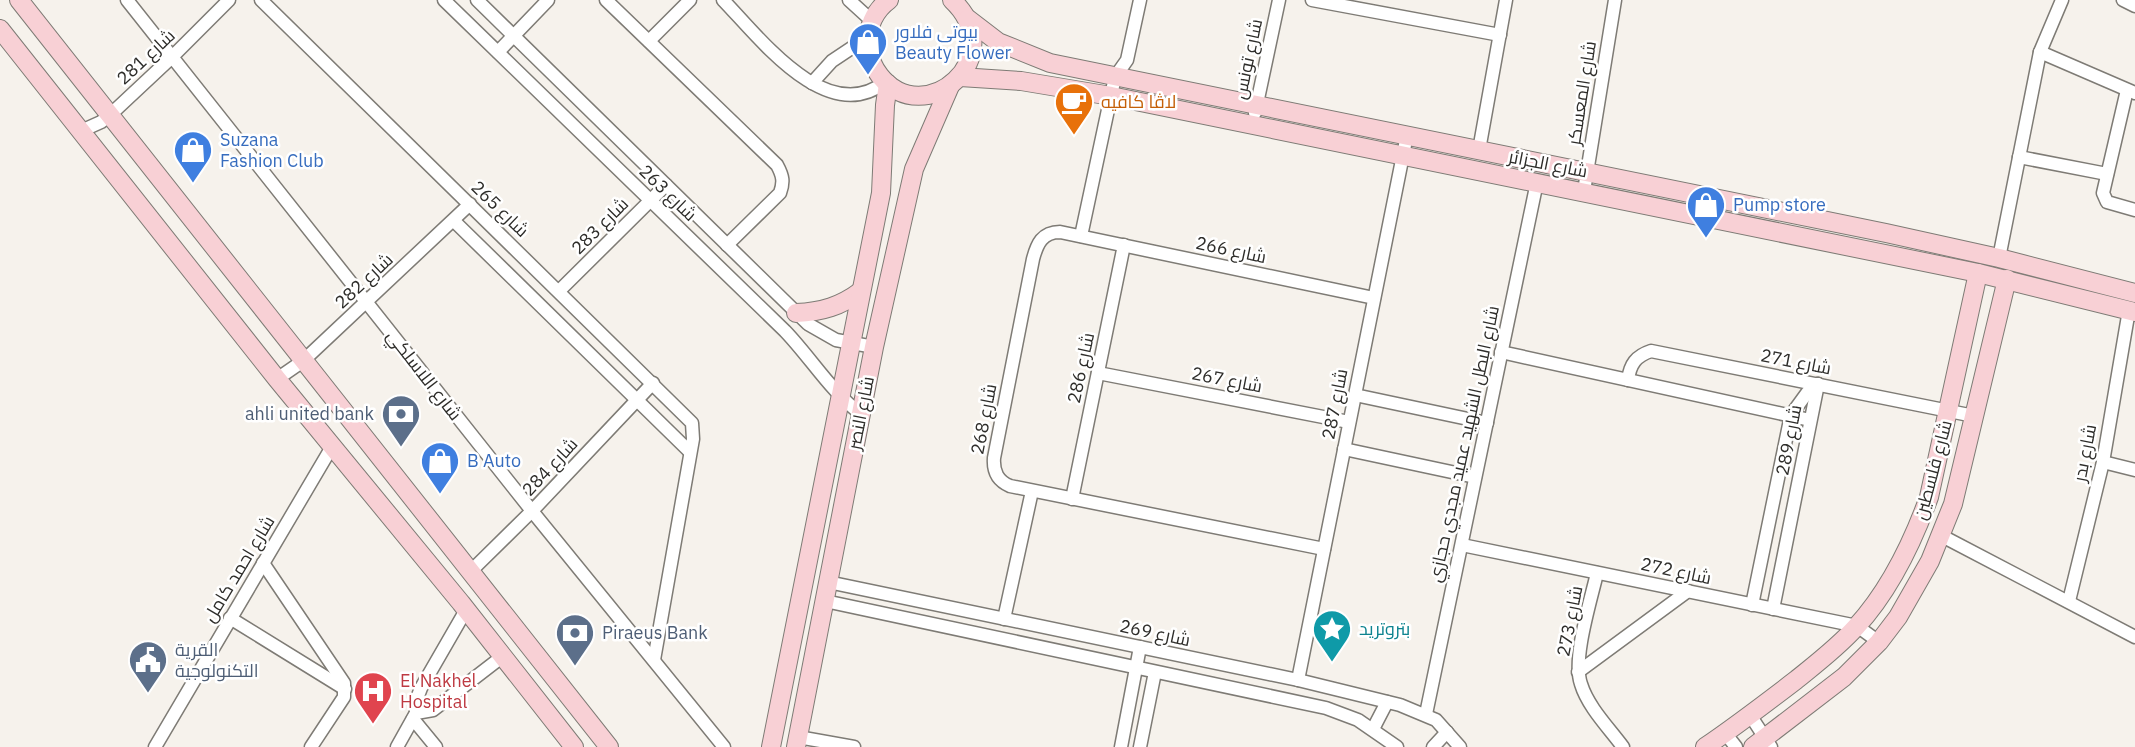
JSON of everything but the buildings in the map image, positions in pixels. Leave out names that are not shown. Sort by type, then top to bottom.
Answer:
[{"type":"street","name":"شارع اللاسلكي","points":[[127,0],[532,511],[724,747]]},
{"type":"street","name":"شارع 281","points":[[81,131],[110,115],[229,0]]},
{"type":"street","name":"شارع 265","points":[[261,0],[692,423],[694,431],[654,660]]},
{"type":"street","name":"شارع 263","points":[[444,0],[799,345],[840,399],[861,414]]},
{"type":"street","name":"شارع 263","points":[[477,0],[796,313],[821,333],[874,347]]},
{"type":"street","points":[[498,52],[548,0]]},
{"type":"street","points":[[606,0],[777,165],[782,174],[780,193],[727,245]]},
{"type":"street","points":[[649,41],[690,0]]},
{"type":"street","points":[[723,0],[801,79],[850,94],[874,91],[887,83],[875,69],[869,54],[870,29],[849,0]]},
{"type":"street","points":[[1081,236],[1115,77],[1127,60],[1140,0]]},
{"type":"street","name":"شارع تونس","points":[[1252,125],[1279,0]]},
{"type":"street","points":[[1312,0],[1500,35]]},
{"type":"street","points":[[1479,150],[1506,0]]},
{"type":"street","name":"شارع المعسكر","points":[[1584,191],[1615,0]]},
{"type":"street","points":[[1999,258],[2040,52],[2062,0]]},
{"type":"street","points":[[2123,0],[2135,6]]},
{"type":"street","points":[[812,83],[832,61],[870,29],[888,1]]},
{"type":"street","points":[[25,2],[110,115],[609,747]]},
{"type":"street","name":"شارع الجزائر","points":[[962,8],[998,42],[1050,63],[1645,183],[1999,258],[2133,298]]},
{"type":"street","name":"شارع النصر","points":[[797,742],[874,347],[914,169],[955,82],[971,56],[972,31],[962,8]]},
{"type":"street","points":[[0,29],[277,379],[574,747]]},
{"type":"street","points":[[2040,52],[2131,91],[2103,193],[2106,202],[2135,210]]},
{"type":"street","name":"شارع الجزائر","points":[[887,83],[902,92],[918,95],[935,93],[955,82],[1021,80],[1584,191],[2007,279],[2133,298]]},
{"type":"street","name":"شارع النصر","points":[[771,747],[881,193],[887,83]]},
{"type":"street","name":"شارع 287","points":[[1298,680],[1407,135]]},
{"type":"street","points":[[2019,157],[2107,174]]},
{"type":"street","name":"شارع البطل الشهيد عميد مجدي حجازي","points":[[1426,714],[1537,182]]},
{"type":"street","points":[[1642,205],[1645,183]]},
{"type":"street","name":"شارع 283","points":[[559,291],[666,185]]},
{"type":"street","name":"شارع 282","points":[[277,379],[303,361],[367,303],[470,204]]},
{"type":"street","points":[[1761,229],[1765,208]]},
{"type":"street","points":[[454,221],[690,452]]},
{"type":"street","name":"شارع 268","points":[[1081,236],[1051,232],[1038,243],[994,458],[995,472],[1004,484],[1324,549]]},
{"type":"street","name":"شارع 266","points":[[1081,236],[1374,298]]},
{"type":"street","name":"شارع 286","points":[[1072,499],[1124,245]]},
{"type":"street","name":"شارع فلسطين","points":[[1705,747],[1731,740],[1750,715],[1827,655],[1857,626],[1894,574],[1912,541],[1929,497],[1978,272]]},
{"type":"street","name":"شارع فلسطين","points":[[1763,744],[1843,677],[1879,642],[1898,617],[1942,536],[1953,504],[2007,279]]},
{"type":"street","points":[[796,313],[831,309],[862,291]]},
{"type":"street","name":"شارع بدر","points":[[2069,601],[2103,462],[2133,298]]},
{"type":"street","name":"شارع 271","points":[[1628,380],[1634,361],[1651,351],[1974,416]]},
{"type":"street","points":[[1501,352],[1810,420]]},
{"type":"street","name":"شارع 267","points":[[1098,373],[1349,422]]},
{"type":"street","name":"شارع 284","points":[[470,572],[532,511],[653,383]]},
{"type":"street","name":"شارع 289","points":[[1752,605],[1791,415],[1807,393],[1818,384]]},
{"type":"street","name":"شارع 289","points":[[1773,609],[1818,384]]},
{"type":"street","points":[[1355,395],[1486,423]]},
{"type":"street","name":"شارع احمد كامل","points":[[155,747],[332,445]]},
{"type":"street","points":[[1344,449],[1475,477]]},
{"type":"street","points":[[2103,462],[2135,470]]},
{"type":"street","points":[[1004,619],[1031,491]]},
{"type":"street","points":[[1942,536],[2135,637]]},
{"type":"street","name":"شارع 272","points":[[1462,545],[1857,626],[1879,642]]},
{"type":"street","points":[[263,563],[342,678],[345,689],[344,697],[311,747]]},
{"type":"street","name":"شارع 273","points":[[1597,573],[1578,673],[1584,692],[1623,747]]},
{"type":"street","points":[[1894,574],[1916,585]]},
{"type":"street","name":"شارع 269","points":[[828,582],[1298,680],[1387,702],[1426,714],[1460,747]]},
{"type":"street","points":[[1578,673],[1688,591]]},
{"type":"street","name":"شارع 269","points":[[825,601],[1326,708],[1358,720],[1397,747]]},
{"type":"street","points":[[397,747],[415,716],[416,701],[421,688],[466,610]]},
{"type":"street","points":[[230,618],[345,689]]},
{"type":"street","points":[[1121,747],[1140,648]]},
{"type":"street","points":[[415,716],[433,710],[503,656]]},
{"type":"street","points":[[1140,747],[1155,672]]},
{"type":"street","points":[[1373,729],[1387,702]]},
{"type":"street","points":[[1750,715],[1763,744]]},
{"type":"street","points":[[415,716],[436,747]]},
{"type":"street","points":[[1433,747],[1447,732]]},
{"type":"street","points":[[797,742],[854,747]]},
{"type":"place","name":"بيوتى فلاور Beauty Flower","points":[[868,76]]},
{"type":"place","name":"لاڤا كافيه","points":[[1074,136]]},
{"type":"place","name":"Suzana Fashion Club","points":[[193,184]]},
{"type":"place","name":"Pump store","points":[[1706,239]]},
{"type":"place","name":"ahli united bank","points":[[401,448]]},
{"type":"place","name":"B Auto","points":[[440,495]]},
{"type":"place","name":"بتروتريد","points":[[1332,663]]},
{"type":"place","name":"Piraeus Bank","points":[[575,667]]},
{"type":"place","name":"القرية التكنولوجية","points":[[148,694]]},
{"type":"place","name":"El Nakhel Hospital","points":[[373,725]]}]
